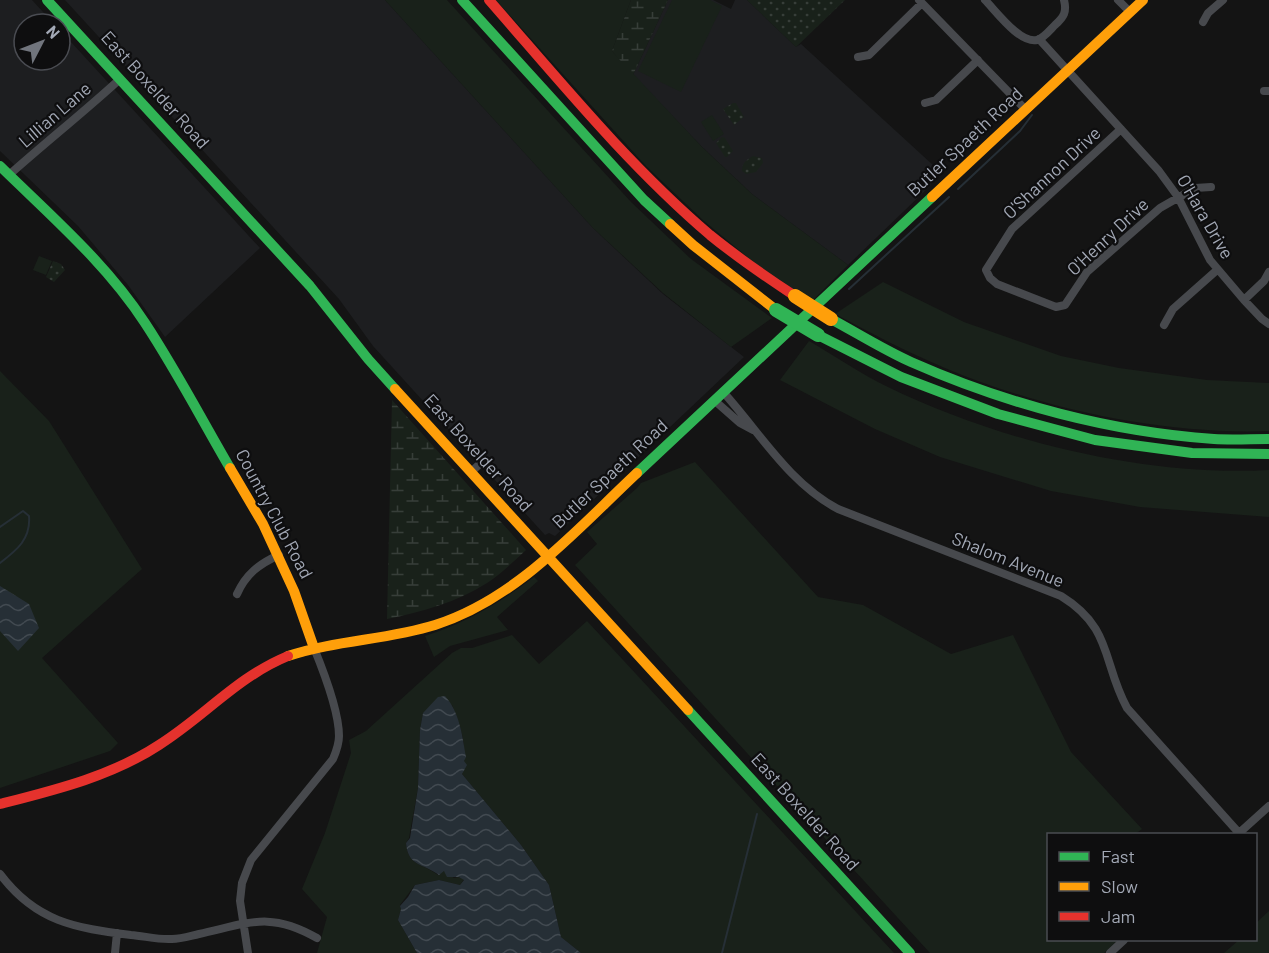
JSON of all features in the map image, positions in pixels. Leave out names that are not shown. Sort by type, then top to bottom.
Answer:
[{"type":"main road","name":"East Boxelder Road","points":[[47,0],[310,286],[368,359],[547,557],[910,953]]},
{"type":"main road","points":[[462,0],[644,200],[693,245],[776,310],[818,335],[901,377],[976,406],[1095,440],[1192,453],[1269,454]]},
{"type":"main road","points":[[489,0],[589,113],[701,227],[754,269],[831,319],[909,361],[967,385],[1058,413],[1143,430],[1215,439],[1269,439]]},
{"type":"main road","name":"Butler Spaeth Road","points":[[0,804],[71,783],[127,763],[159,746],[226,690],[271,663],[314,648],[417,630],[447,621],[495,597],[547,557],[1143,0]]},
{"type":"main road","name":"Country Club Road","points":[[5,170],[91,255],[145,322],[263,524],[294,591],[314,648]]},
{"type":"street","points":[[985,0],[1023,38],[1039,39],[1063,18],[1066,9],[1064,0]]},
{"type":"street","points":[[1118,0],[1130,12]]},
{"type":"street","points":[[1203,22],[1208,13],[1223,0]]},
{"type":"street","points":[[858,57],[869,55],[921,2],[1026,110]]},
{"type":"street","name":"O'Hara Drive","points":[[1039,39],[1159,171],[1178,197],[1217,270],[1269,324]]},
{"type":"street","points":[[925,103],[936,100],[978,60]]},
{"type":"street","name":"Lillian Lane","points":[[5,170],[74,121],[120,79]]},
{"type":"street","name":"O'Shannon Drive","points":[[1065,305],[1056,308],[997,284],[986,270],[1012,229],[1121,129]]},
{"type":"street","name":"O'Henry Drive","points":[[1065,305],[1087,272],[1160,208],[1195,188],[1210,187]]},
{"type":"street","points":[[1164,325],[1173,309],[1217,270]]},
{"type":"street","points":[[1244,300],[1269,272]]},
{"type":"street","name":"Shalom Avenue","points":[[720,397],[740,423],[754,431]]},
{"type":"street","name":"Shalom Avenue","points":[[720,397],[746,417],[754,431],[806,487],[823,501],[838,509],[1037,586],[1073,604],[1094,624],[1107,654],[1120,695],[1136,721],[1238,833]]},
{"type":"street","points":[[471,472],[483,461]]},
{"type":"street","points":[[237,594],[249,574],[258,565],[279,555]]},
{"type":"street","name":"Country Club Road","points":[[248,953],[240,901],[242,883],[251,860],[333,759],[338,748],[339,735],[336,717],[314,648]]},
{"type":"street","points":[[1240,833],[1269,806]]},
{"type":"street","points":[[0,874],[17,895],[42,914],[60,921],[117,933],[171,939],[261,921],[287,923],[317,938]]},
{"type":"street","points":[[115,953],[117,933]]},
{"type":"street","points":[[1110,953],[1122,941]]},
{"type":"shaded area","points":[[0,0],[32,0],[43,12],[12,12],[12,72],[72,72],[72,43],[260,248],[165,337],[128,285],[78,226],[0,151]]},
{"type":"shaded area","points":[[65,0],[385,0],[593,228],[663,294],[744,357],[555,536],[549,533],[545,535],[373,346],[339,299]]},
{"type":"shaded area","points":[[668,0],[713,0],[731,9],[735,0],[747,0],[796,47],[801,44],[934,166],[931,185],[848,265],[752,194],[702,147],[633,75]]},
{"type":"green space","points":[[385,0],[447,0],[631,202],[691,259],[772,318],[731,347],[663,293],[593,228]]},
{"type":"green space","points":[[496,0],[631,0],[612,51],[702,147],[752,194],[848,265],[812,301],[757,265],[704,221],[646,166]]},
{"type":"green space","points":[[631,0],[668,0],[633,75],[612,51]]},
{"type":"green space","points":[[672,0],[710,0],[722,6],[681,92],[638,71]]},
{"type":"green space","points":[[747,0],[845,0],[796,47]]},
{"type":"green space","points":[[736,103],[744,117],[734,125],[723,109]]},
{"type":"green space","points":[[712,115],[724,134],[713,141],[701,122]]},
{"type":"green space","points":[[722,137],[733,151],[727,157],[716,143]]},
{"type":"green space","points":[[753,156],[762,158],[763,163],[756,172],[746,174],[742,171],[743,166],[746,160]]},
{"type":"green space","points":[[39,256],[52,261],[46,275],[33,270]]},
{"type":"green space","points":[[53,261],[61,264],[65,270],[54,282],[46,277]]},
{"type":"green space","points":[[883,282],[964,322],[1061,356],[1119,368],[1207,380],[1269,383],[1269,431],[1187,429],[1146,424],[1063,407],[983,383],[917,355],[835,314]]},
{"type":"green space","points":[[809,341],[888,387],[977,424],[1025,439],[1123,461],[1173,468],[1222,471],[1269,470],[1269,517],[1140,507],[1051,491],[940,457],[875,429],[780,380]]},
{"type":"green space","points":[[0,371],[49,421],[142,569],[42,658],[118,743],[110,751],[0,788]]},
{"type":"green space","points":[[392,400],[526,550],[492,579],[464,596],[426,610],[387,619]]},
{"type":"green space","points":[[695,462],[818,597],[863,605],[951,654],[1013,635],[1071,752],[1142,829],[1136,833],[1047,833],[1047,941],[1117,941],[1104,953],[930,953],[575,565],[597,544],[587,532],[641,483]]},
{"type":"green space","points":[[534,577],[538,581],[497,617],[508,630],[450,646],[434,657],[425,636],[455,625],[482,611]]},
{"type":"green space","points":[[587,621],[894,953],[581,953],[561,937],[549,885],[521,845],[462,774],[463,739],[452,705],[423,713],[420,730],[418,788],[409,838],[406,843],[407,851],[417,864],[438,875],[444,871],[454,878],[464,879],[460,885],[439,880],[415,885],[400,905],[398,920],[417,953],[317,953],[327,917],[302,889],[325,833],[351,753],[349,740],[366,731],[452,653],[461,648],[472,648],[512,635],[539,664]]},
{"type":"green space","points":[[1269,911],[1269,953],[1224,953],[1238,941],[1257,941],[1257,922]]},
{"type":"water","points":[[0,586],[29,604],[39,628],[18,651],[0,631]]},
{"type":"water","points":[[445,696],[454,710],[462,733],[466,757],[464,761],[467,765],[462,774],[521,845],[549,885],[561,937],[581,953],[417,953],[398,920],[400,906],[415,885],[439,880],[460,885],[464,880],[459,877],[447,877],[444,871],[439,875],[417,864],[407,851],[406,843],[410,838],[418,788],[420,730],[423,713],[438,697]]},
{"type":"waterway","points":[[958,189],[1020,131],[1032,115]]},
{"type":"waterway","points":[[849,289],[949,197]]},
{"type":"waterway","points":[[0,527],[23,511],[29,516],[28,531],[22,543],[0,563]]},
{"type":"waterway","points":[[722,953],[757,814]]},
{"type":"traffic: fast","points":[[47,0],[310,286],[395,389]]},
{"type":"traffic: fast","points":[[462,0],[644,200],[670,224]]},
{"type":"traffic: fast","points":[[0,166],[77,240],[130,301],[167,359],[230,468]]},
{"type":"traffic: fast","points":[[637,473],[932,197]]},
{"type":"traffic: fast","points":[[776,310],[818,335]]},
{"type":"traffic: fast","points":[[831,319],[881,347],[947,377],[1060,414],[1098,423],[1175,435],[1221,439],[1269,439]]},
{"type":"traffic: fast","points":[[818,335],[901,377],[998,414],[1095,440],[1192,453],[1269,454]]},
{"type":"traffic: fast","points":[[688,710],[910,953]]},
{"type":"traffic: slow","points":[[932,197],[1143,0]]},
{"type":"traffic: slow","points":[[670,224],[693,245],[776,310]]},
{"type":"traffic: slow","points":[[795,296],[831,319]]},
{"type":"traffic: slow","points":[[395,389],[688,710]]},
{"type":"traffic: slow","points":[[230,468],[263,524],[294,591],[314,648]]},
{"type":"traffic: slow","points":[[288,656],[417,630],[465,613],[493,598],[544,560],[637,473]]},
{"type":"traffic: jam","points":[[489,0],[595,122],[651,180],[710,235],[795,296]]},
{"type":"traffic: jam","points":[[0,804],[103,774],[141,756],[176,734],[253,675],[288,656]]}]
